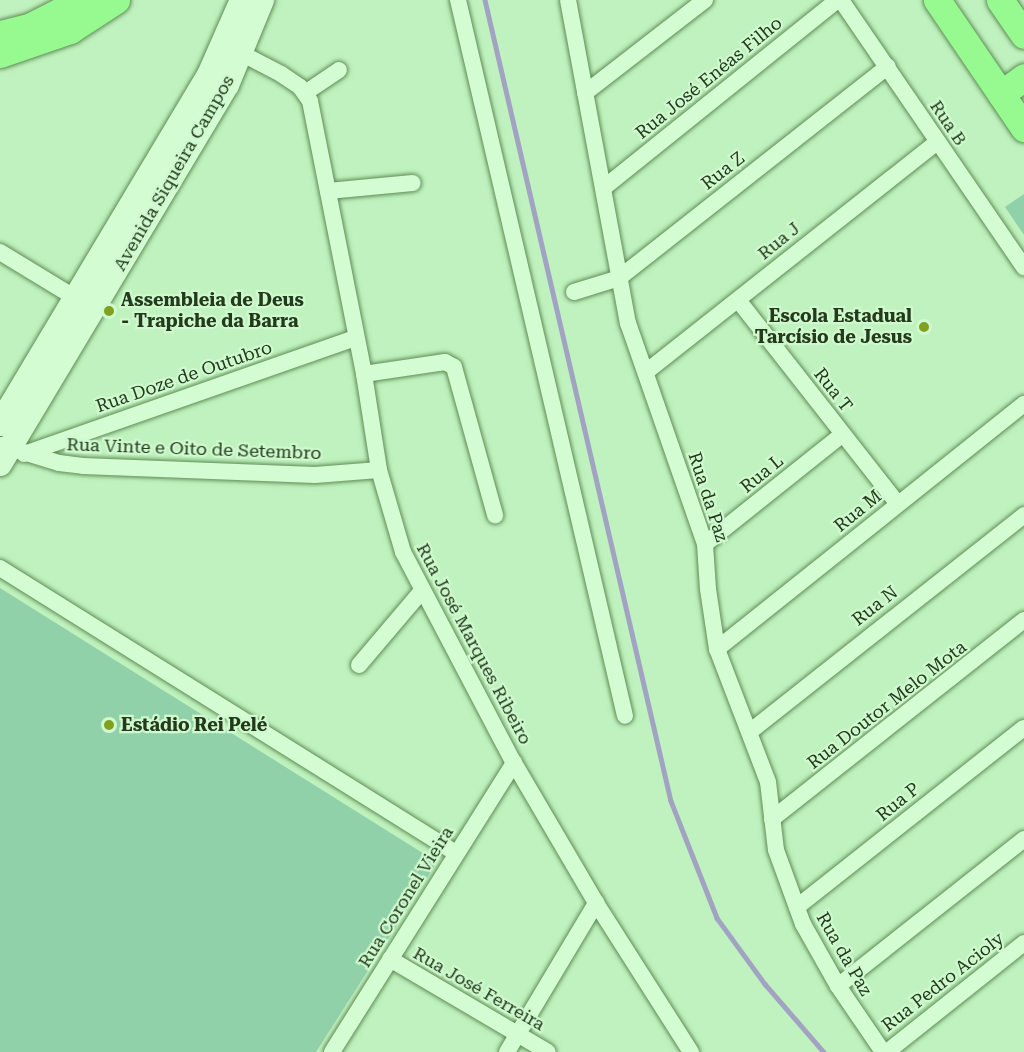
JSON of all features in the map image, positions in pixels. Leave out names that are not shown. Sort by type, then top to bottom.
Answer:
[{"type":"main road","points":[[0,34],[29,27],[82,0]]},
{"type":"main road","points":[[0,54],[70,30],[116,0]]},
{"type":"main road","name":"Avenida Siqueira Campos","points":[[234,50],[242,0]]},
{"type":"main road","name":"Avenida Siqueira Campos","points":[[8,453],[86,304],[262,0]]},
{"type":"main road","points":[[937,0],[1024,128]]},
{"type":"main road","points":[[999,0],[1024,35]]},
{"type":"main road","points":[[1001,94],[1024,78]]},
{"type":"main road","name":"Avenida Siqueira Campos","points":[[0,424],[86,304]]},
{"type":"street","points":[[458,0],[625,716]]},
{"type":"street","name":"Rua da Paz","points":[[568,0],[585,93],[606,186],[628,323],[705,544],[708,589],[717,649],[752,730],[768,782],[777,850],[797,907],[838,986],[885,1052]]},
{"type":"street","points":[[585,93],[705,0]]},
{"type":"street","name":"Rua B","points":[[839,0],[888,66],[937,142],[1024,267]]},
{"type":"street","name":"Rua José Enéas Filho","points":[[606,186],[839,0]]},
{"type":"street","points":[[234,50],[281,74],[305,93],[339,70]]},
{"type":"street","name":"Rua Z","points":[[574,292],[619,278],[888,66]]},
{"type":"street","name":"Rua José Marques Ribeiro","points":[[305,93],[335,190],[356,338],[379,470],[403,552],[421,592],[514,763],[596,903],[688,1050]]},
{"type":"street","name":"Rua J","points":[[646,372],[937,142]]},
{"type":"street","points":[[335,190],[413,183]]},
{"type":"street","points":[[0,252],[86,304]]},
{"type":"street","name":"Rua T","points":[[738,300],[898,504]]},
{"type":"street","name":"Rua Doze de Outubro","points":[[8,453],[356,338]]},
{"type":"street","points":[[364,374],[445,362],[454,366],[495,515]]},
{"type":"street","name":"Rua M","points":[[717,649],[1024,404]]},
{"type":"street","name":"Rua L","points":[[705,544],[843,434]]},
{"type":"street","name":"Rua Vinte e Oito de Setembro","points":[[8,453],[83,466],[315,475],[379,470]]},
{"type":"street","name":"Rua N","points":[[752,730],[1024,514]]},
{"type":"street","points":[[0,568],[456,853]]},
{"type":"street","points":[[359,665],[421,592]]},
{"type":"street","name":"Rua Doutor Melo Mota","points":[[772,819],[1024,620]]},
{"type":"street","name":"Rua P","points":[[797,907],[1024,728]]},
{"type":"street","name":"Rua Coronel Vieira","points":[[332,1052],[514,763]]},
{"type":"street","points":[[838,986],[1024,839]]},
{"type":"street","points":[[507,1052],[596,903]]},
{"type":"street","name":"Rua Pedro Acioly","points":[[885,1052],[1024,943]]},
{"type":"street","name":"Rua José Ferreira","points":[[390,959],[548,1052]]},
{"type":"green space","points":[[1024,194],[1024,235],[1005,207]]},
{"type":"green space","name":"Estádio Rei Pelé","points":[[0,588],[437,862],[316,1052],[0,1052]]},
{"type":"waterway","points":[[485,0],[671,801],[717,918],[765,984],[824,1052]]},
{"type":"place","name":"Assembleia de Deus - Trapiche da Barra","points":[[109,311]]},
{"type":"place","name":"Escola Estadual Tarcísio de Jesus","points":[[924,327]]},
{"type":"place","name":"Estádio Rei Pelé","points":[[109,725]]}]
